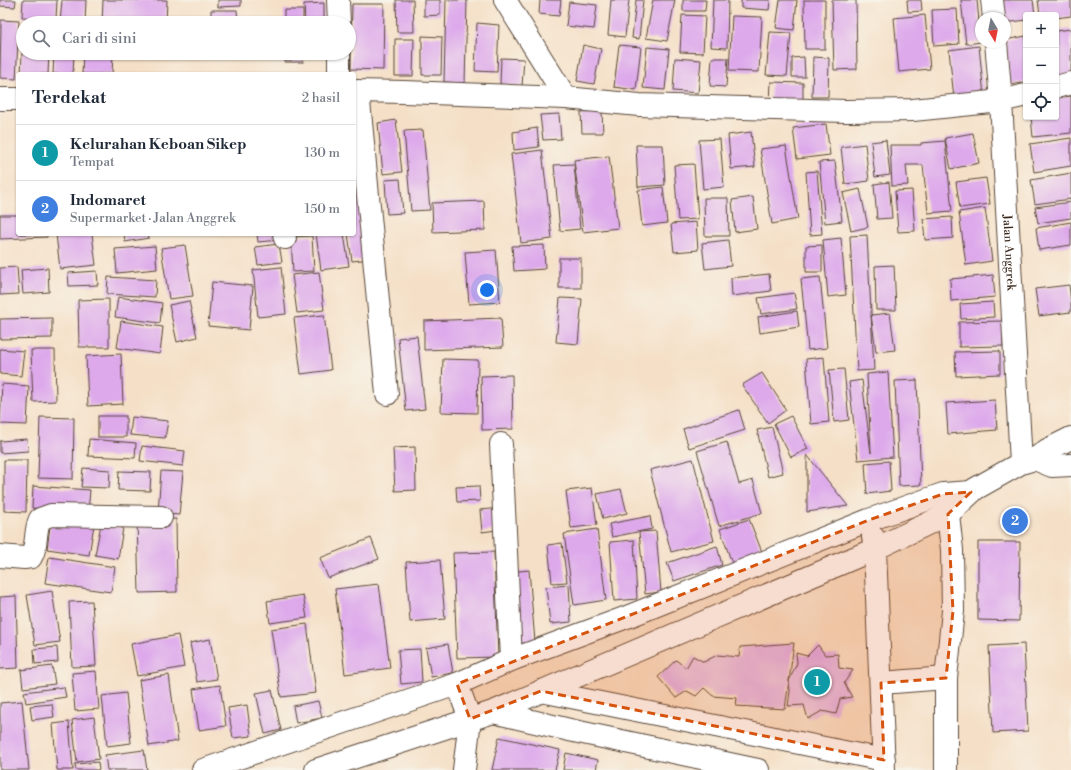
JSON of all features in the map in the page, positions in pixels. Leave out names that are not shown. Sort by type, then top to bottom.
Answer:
[{"type":"street","points":[[338,0],[339,16]]},
{"type":"street","points":[[505,0],[566,98]]},
{"type":"street","points":[[992,0],[993,12]]},
{"type":"street","name":"Jalan Anggrek","points":[[997,48],[1028,461]]},
{"type":"street","points":[[339,60],[339,72]]},
{"type":"street","points":[[1059,86],[1071,83]]},
{"type":"street","points":[[387,394],[356,91],[566,98],[639,105],[846,111],[913,110],[1001,101],[1023,96]]},
{"type":"street","points":[[0,99],[16,98]]},
{"type":"street","points":[[316,770],[493,712],[876,549],[945,504],[971,492],[999,475],[1071,438]]},
{"type":"street","points":[[501,444],[511,660]]},
{"type":"street","points":[[1028,461],[1052,466],[1071,466]]},
{"type":"street","points":[[203,770],[457,684],[511,660],[628,617],[869,520],[945,504]]},
{"type":"street","points":[[945,504],[952,550],[953,612],[946,678],[946,770]]},
{"type":"street","points":[[0,556],[24,558],[31,557],[37,524],[40,519],[52,515],[161,517]]},
{"type":"street","points":[[541,691],[884,765],[876,549],[869,520]]},
{"type":"street","points":[[881,683],[946,678]]},
{"type":"street","points":[[457,684],[470,719],[464,770]]},
{"type":"street","points":[[493,712],[574,731],[758,770]]},
{"type":"highlighted area","points":[[971,492],[948,514],[953,611],[946,678],[881,683],[884,760],[541,691],[470,719],[457,684],[869,520],[943,494]]},
{"type":"building","points":[[0,0],[16,0],[15,7],[0,6]]},
{"type":"building","points":[[23,0],[57,0],[56,16],[22,16]]},
{"type":"building","points":[[62,0],[86,0],[85,16],[61,16]]},
{"type":"building","points":[[103,0],[167,0],[166,16],[102,16]]},
{"type":"building","points":[[218,0],[241,0],[241,6],[218,7]]},
{"type":"building","points":[[396,0],[413,0],[414,32],[397,32]]},
{"type":"building","points":[[424,0],[440,0],[440,15],[424,16]]},
{"type":"building","points":[[446,0],[467,0],[465,83],[444,82]]},
{"type":"building","points":[[540,0],[561,0],[559,16],[539,14]]},
{"type":"building","points":[[611,0],[629,0],[625,37],[608,35]]},
{"type":"building","points":[[636,0],[643,0],[639,39],[632,38]]},
{"type":"building","points":[[653,0],[675,0],[667,41],[646,38]]},
{"type":"building","points":[[683,0],[706,0],[705,11],[683,11]]},
{"type":"building","points":[[713,0],[728,0],[727,48],[711,47]]},
{"type":"building","points":[[741,0],[770,0],[769,10],[741,8]]},
{"type":"building","points":[[780,0],[797,0],[794,30],[776,28]]},
{"type":"building","points":[[804,0],[825,0],[825,49],[805,49]]},
{"type":"building","points":[[832,0],[856,0],[857,69],[834,70]]},
{"type":"building","points":[[907,0],[921,0],[922,11],[908,12]]},
{"type":"building","points":[[961,0],[977,0],[978,12],[975,12],[975,43],[966,44]]},
{"type":"building","points":[[1001,0],[1033,0],[1035,12],[1023,12],[1023,20],[1011,22],[1011,12],[1002,12]]},
{"type":"building","points":[[1038,0],[1071,0],[1071,16],[1059,18],[1059,12],[1040,12]]},
{"type":"building","points":[[569,2],[597,5],[594,29],[566,26]]},
{"type":"building","points":[[324,3],[324,16],[305,16],[304,4]]},
{"type":"building","points":[[352,4],[384,4],[383,70],[351,69],[351,60],[356,60],[356,16],[352,16]]},
{"type":"building","points":[[957,9],[959,44],[934,46],[932,10]]},
{"type":"building","points":[[211,10],[237,10],[237,16],[211,16]]},
{"type":"building","points":[[284,10],[303,10],[303,16],[284,16]]},
{"type":"building","points":[[682,15],[705,16],[703,53],[680,52]]},
{"type":"building","points":[[925,15],[930,69],[899,72],[894,18]]},
{"type":"building","points":[[732,16],[762,17],[759,72],[729,71]]},
{"type":"building","points":[[1,20],[16,21],[16,79],[0,78]]},
{"type":"building","points":[[477,23],[499,25],[497,72],[475,71]]},
{"type":"building","points":[[1071,29],[1071,75],[1059,77],[1059,48],[1059,31]]},
{"type":"building","points":[[770,32],[791,33],[787,76],[766,75]]},
{"type":"building","points":[[422,36],[442,37],[441,75],[422,75]]},
{"type":"building","points":[[1023,37],[1023,83],[1010,85],[1006,48],[1011,48],[1011,39]]},
{"type":"building","points":[[395,39],[414,39],[413,76],[395,76]]},
{"type":"building","points":[[583,45],[601,49],[594,84],[577,81]]},
{"type":"building","points":[[619,45],[641,47],[636,90],[614,87]]},
{"type":"building","points":[[647,47],[669,49],[665,90],[643,88]]},
{"type":"building","points":[[975,47],[975,48],[979,48],[984,96],[954,99],[949,50]]},
{"type":"building","points":[[804,57],[805,77],[792,77],[792,58]]},
{"type":"building","points":[[813,57],[829,58],[828,97],[812,97]]},
{"type":"building","points":[[501,58],[524,59],[522,86],[500,84]]},
{"type":"building","points":[[675,58],[701,60],[698,93],[673,91]]},
{"type":"building","points":[[712,58],[728,58],[726,87],[710,86]]},
{"type":"building","points":[[22,60],[49,60],[48,72],[21,72]]},
{"type":"building","points":[[54,60],[74,60],[73,72],[53,72]]},
{"type":"building","points":[[83,60],[113,60],[112,72],[82,72]]},
{"type":"building","points":[[285,60],[303,60],[303,62],[285,62]]},
{"type":"building","points":[[771,82],[803,83],[803,103],[770,103]]},
{"type":"building","points":[[1071,96],[1071,133],[1033,137],[1031,120],[1059,120],[1059,98]]},
{"type":"building","points":[[602,111],[603,133],[582,133],[581,112]]},
{"type":"building","points":[[559,114],[561,139],[543,140],[540,115]]},
{"type":"building","points":[[396,120],[402,172],[383,174],[378,123]]},
{"type":"building","points":[[826,124],[830,155],[797,159],[793,128]]},
{"type":"building","points":[[537,128],[539,147],[514,150],[513,132]]},
{"type":"building","points":[[423,130],[430,210],[411,211],[404,131]]},
{"type":"building","points":[[751,132],[755,167],[731,169],[728,135]]},
{"type":"building","points":[[973,133],[979,163],[951,169],[945,138]]},
{"type":"building","points":[[1071,138],[1071,166],[1034,172],[1030,144]]},
{"type":"building","points":[[720,139],[724,187],[703,189],[699,140]]},
{"type":"building","points":[[886,140],[890,175],[875,177],[871,142]]},
{"type":"building","points":[[945,141],[952,211],[928,213],[923,165],[906,165],[908,185],[892,186],[890,145],[921,145],[921,143]]},
{"type":"building","points":[[865,144],[869,181],[845,184],[841,147]]},
{"type":"building","points":[[636,145],[663,145],[665,185],[638,187]]},
{"type":"building","points":[[786,146],[798,219],[772,224],[760,149]]},
{"type":"building","points":[[542,150],[552,239],[521,243],[511,154]]},
{"type":"building","points":[[609,156],[618,228],[583,232],[574,160]]},
{"type":"building","points":[[835,161],[842,221],[825,223],[819,162]]},
{"type":"building","points":[[574,164],[580,229],[560,231],[554,165]]},
{"type":"building","points":[[694,164],[698,219],[678,220],[674,165]]},
{"type":"building","points":[[817,171],[822,234],[810,235],[806,172]]},
{"type":"building","points":[[1071,173],[1071,199],[1035,204],[1031,180]]},
{"type":"building","points":[[986,178],[990,204],[960,208],[956,182]]},
{"type":"building","points":[[400,179],[403,213],[387,214],[385,180]]},
{"type":"building","points":[[889,182],[892,218],[877,219],[874,184]]},
{"type":"building","points":[[663,187],[667,223],[642,226],[638,190]]},
{"type":"building","points":[[860,189],[868,227],[851,231],[843,193]]},
{"type":"building","points":[[912,190],[915,231],[898,232],[895,191]]},
{"type":"building","points":[[363,191],[371,259],[352,261],[348,236],[356,236],[356,192]]},
{"type":"building","points":[[753,197],[757,229],[735,232],[732,200]]},
{"type":"building","points":[[704,198],[728,198],[729,236],[705,236]]},
{"type":"building","points":[[484,201],[485,230],[433,232],[432,203]]},
{"type":"building","points":[[1071,202],[1071,218],[1038,223],[1035,207]]},
{"type":"building","points":[[985,208],[992,261],[966,265],[959,212]]},
{"type":"building","points":[[0,215],[16,215],[16,236],[47,236],[47,237],[0,239]]},
{"type":"building","points":[[952,217],[953,238],[925,240],[923,219]]},
{"type":"building","points":[[696,222],[698,250],[674,252],[671,224]]},
{"type":"building","points":[[1071,222],[1071,245],[1039,250],[1036,228]]},
{"type":"building","points":[[867,235],[874,370],[857,371],[850,236]]},
{"type":"building","points":[[56,236],[92,236],[96,265],[60,269]]},
{"type":"building","points":[[124,236],[148,236],[149,238],[125,242]]},
{"type":"building","points":[[257,236],[280,236],[280,240],[258,242]]},
{"type":"building","points":[[312,236],[314,271],[293,272],[291,237]]},
{"type":"building","points":[[316,236],[344,236],[349,266],[321,270]]},
{"type":"building","points":[[841,238],[846,295],[828,297],[823,240]]},
{"type":"building","points":[[728,240],[731,266],[705,269],[702,243]]},
{"type":"building","points":[[279,244],[282,262],[258,265],[255,247]]},
{"type":"building","points":[[185,245],[193,296],[169,299],[161,248]]},
{"type":"building","points":[[544,245],[545,269],[514,271],[512,246]]},
{"type":"building","points":[[822,245],[822,272],[806,272],[806,246]]},
{"type":"building","points":[[155,246],[157,269],[117,273],[115,249]]},
{"type":"building","points":[[496,250],[500,302],[469,304],[465,252]]},
{"type":"building","points":[[559,258],[581,258],[581,288],[559,288]]},
{"type":"building","points":[[894,265],[896,310],[876,310],[875,266]]},
{"type":"building","points":[[17,267],[19,294],[0,295],[0,268]]},
{"type":"building","points":[[281,267],[286,314],[258,317],[253,270]]},
{"type":"building","points":[[48,268],[49,292],[23,294],[21,270]]},
{"type":"building","points":[[97,271],[98,285],[69,286],[68,273]]},
{"type":"building","points":[[319,272],[324,310],[297,313],[292,275]]},
{"type":"building","points":[[769,274],[771,291],[732,296],[731,278]]},
{"type":"building","points":[[993,275],[995,297],[951,301],[950,279]]},
{"type":"building","points":[[108,277],[156,280],[155,297],[107,294]]},
{"type":"building","points":[[820,277],[827,348],[808,350],[801,279]]},
{"type":"building","points":[[212,282],[253,286],[249,330],[208,326]]},
{"type":"building","points":[[1069,285],[1071,312],[1039,316],[1035,289]]},
{"type":"building","points":[[794,293],[797,309],[761,314],[758,298]]},
{"type":"building","points":[[118,297],[162,303],[160,323],[115,317]]},
{"type":"building","points":[[560,298],[582,299],[578,344],[556,342]]},
{"type":"building","points":[[109,299],[109,347],[79,347],[78,300]]},
{"type":"building","points":[[189,301],[197,337],[177,342],[169,305]]},
{"type":"building","points":[[993,302],[994,317],[961,319],[960,304]]},
{"type":"building","points":[[797,311],[799,327],[760,333],[758,317]]},
{"type":"building","points":[[890,313],[895,350],[876,352],[871,315]]},
{"type":"building","points":[[324,315],[331,370],[301,374],[294,318]]},
{"type":"building","points":[[52,318],[52,338],[0,339],[0,319]]},
{"type":"building","points":[[501,318],[503,347],[424,350],[424,321]]},
{"type":"building","points":[[121,321],[163,327],[160,354],[117,348]]},
{"type":"building","points":[[1003,321],[1003,346],[959,347],[959,322]]},
{"type":"building","points":[[417,336],[425,409],[406,411],[398,338]]},
{"type":"building","points":[[0,349],[24,351],[21,376],[0,374]]},
{"type":"building","points":[[31,350],[55,350],[56,401],[33,402]]},
{"type":"building","points":[[1000,351],[1000,374],[956,376],[955,352]]},
{"type":"building","points":[[121,354],[123,404],[88,406],[86,356]]},
{"type":"building","points":[[824,357],[829,422],[811,424],[806,359]]},
{"type":"building","points":[[443,359],[478,360],[477,413],[441,412]]},
{"type":"building","points":[[844,369],[849,420],[834,422],[829,370]]},
{"type":"building","points":[[888,372],[893,457],[858,460],[849,382],[862,380],[871,453],[867,374]]},
{"type":"building","points":[[762,373],[786,410],[768,423],[742,385]]},
{"type":"building","points":[[512,375],[513,429],[482,430],[481,376]]},
{"type":"building","points":[[917,380],[921,485],[899,486],[895,381]]},
{"type":"building","points":[[2,384],[29,386],[27,425],[0,424]]},
{"type":"building","points":[[995,400],[997,430],[948,434],[946,403]]},
{"type":"building","points":[[739,410],[745,430],[689,448],[683,429]]},
{"type":"building","points":[[98,416],[126,416],[126,437],[98,437]]},
{"type":"building","points":[[791,416],[808,449],[791,457],[774,424]]},
{"type":"building","points":[[40,417],[74,418],[73,479],[38,478]]},
{"type":"building","points":[[132,417],[168,421],[165,438],[130,435]]},
{"type":"building","points":[[772,427],[783,473],[768,477],[757,430]]},
{"type":"building","points":[[27,439],[28,451],[0,453],[0,441]]},
{"type":"building","points":[[89,439],[136,443],[135,458],[88,456]]},
{"type":"building","points":[[727,442],[739,484],[753,480],[762,513],[719,526],[697,451]]},
{"type":"building","points":[[142,446],[185,451],[183,466],[140,461]]},
{"type":"building","points":[[415,447],[416,490],[395,491],[393,448]]},
{"type":"building","points":[[807,455],[848,506],[807,512]]},
{"type":"building","points":[[693,459],[714,541],[671,552],[650,470]]},
{"type":"building","points":[[4,460],[27,460],[26,512],[4,511]]},
{"type":"building","points":[[889,461],[891,491],[867,494],[865,463]]},
{"type":"building","points":[[83,468],[110,470],[109,488],[81,487]]},
{"type":"building","points":[[119,471],[151,472],[150,491],[118,490]]},
{"type":"building","points":[[161,471],[183,472],[179,515],[158,513]]},
{"type":"building","points":[[33,486],[90,490],[88,512],[32,508]]},
{"type":"building","points":[[479,486],[480,501],[457,502],[456,487]]},
{"type":"building","points":[[592,488],[597,525],[571,528],[566,491]]},
{"type":"building","points":[[621,489],[627,513],[603,519],[597,494]]},
{"type":"building","points":[[501,508],[504,529],[482,532],[480,510]]},
{"type":"building","points":[[650,516],[652,529],[612,537],[609,524]]},
{"type":"building","points":[[51,519],[94,525],[89,555],[47,549]]},
{"type":"building","points":[[176,519],[177,592],[139,593],[137,520]]},
{"type":"building","points":[[749,519],[762,552],[732,563],[720,529]]},
{"type":"building","points":[[101,524],[123,528],[118,559],[95,555]]},
{"type":"building","points":[[597,529],[606,600],[574,605],[564,534]]},
{"type":"building","points":[[656,531],[661,592],[645,594],[639,532]]},
{"type":"building","points":[[371,538],[379,559],[328,578],[320,558]]},
{"type":"building","points":[[634,540],[637,599],[614,601],[610,542]]},
{"type":"building","points":[[978,542],[1020,542],[1019,621],[978,620]]},
{"type":"building","points":[[562,543],[567,582],[552,583],[548,545]]},
{"type":"building","points":[[717,546],[722,565],[674,581],[667,563]]},
{"type":"building","points":[[494,552],[498,657],[457,658],[453,553]]},
{"type":"building","points":[[49,557],[115,567],[111,592],[45,583]]},
{"type":"building","points":[[440,560],[445,619],[410,622],[406,562]]},
{"type":"building","points":[[529,570],[535,642],[515,644],[509,572]]},
{"type":"building","points":[[379,584],[390,668],[345,674],[335,589]]},
{"type":"building","points":[[569,585],[571,622],[550,624],[546,587]]},
{"type":"building","points":[[52,591],[60,642],[35,645],[27,595]]},
{"type":"building","points":[[303,595],[307,618],[270,623],[267,601]]},
{"type":"building","points":[[16,596],[18,668],[0,669],[0,597]]},
{"type":"building","points":[[92,601],[96,666],[72,667],[69,602]]},
{"type":"building","points":[[307,624],[316,693],[281,697],[271,629]]},
{"type":"building","points":[[178,635],[184,667],[137,676],[131,644]]},
{"type":"building","points":[[210,639],[217,679],[197,682],[190,643]]},
{"type":"building","points":[[794,643],[785,709],[736,706],[737,698],[713,696],[704,688],[696,696],[687,691],[676,698],[658,677],[676,660],[686,668],[693,656],[704,662],[717,655],[739,657],[740,647]]},
{"type":"building","points":[[448,644],[453,673],[431,677],[426,648]]},
{"type":"building","points":[[1024,644],[1028,731],[993,733],[989,646]]},
{"type":"building","points":[[818,645],[825,655],[838,654],[839,668],[853,670],[844,683],[852,697],[840,699],[836,714],[822,711],[808,719],[804,705],[788,706],[790,691],[789,681],[797,663],[796,653],[807,656]]},
{"type":"building","points":[[57,647],[58,662],[35,664],[34,649]]},
{"type":"building","points":[[420,649],[422,682],[401,684],[398,650]]},
{"type":"building","points":[[52,666],[55,684],[23,688],[21,670]]},
{"type":"building","points":[[96,671],[99,709],[75,711],[72,673]]},
{"type":"building","points":[[169,675],[178,741],[149,746],[139,680]]},
{"type":"building","points":[[220,685],[226,726],[199,730],[193,689]]},
{"type":"building","points":[[64,687],[66,697],[26,703],[24,692]]},
{"type":"building","points":[[272,690],[281,730],[265,734],[256,693]]},
{"type":"building","points":[[126,693],[131,743],[107,746],[102,696]]},
{"type":"building","points":[[22,701],[29,770],[0,770],[0,703]]},
{"type":"building","points":[[318,701],[322,718],[296,723],[293,706]]},
{"type":"building","points":[[52,704],[54,717],[32,720],[30,706]]},
{"type":"building","points":[[247,705],[251,736],[233,738],[228,708]]},
{"type":"building","points":[[94,717],[99,759],[77,762],[72,720]]},
{"type":"building","points":[[69,722],[73,770],[57,770],[53,724]]},
{"type":"building","points":[[499,737],[560,750],[555,770],[492,770]]},
{"type":"building","points":[[144,750],[147,770],[107,770],[105,755]]},
{"type":"building","points":[[566,753],[598,760],[596,770],[563,770]]},
{"type":"building","points":[[98,762],[99,770],[76,770],[75,764]]},
{"type":"place","name":"Indomaret","points":[[1015,521]]},
{"type":"place","name":"Kelurahan Keboan Sikep","points":[[817,682]]}]
